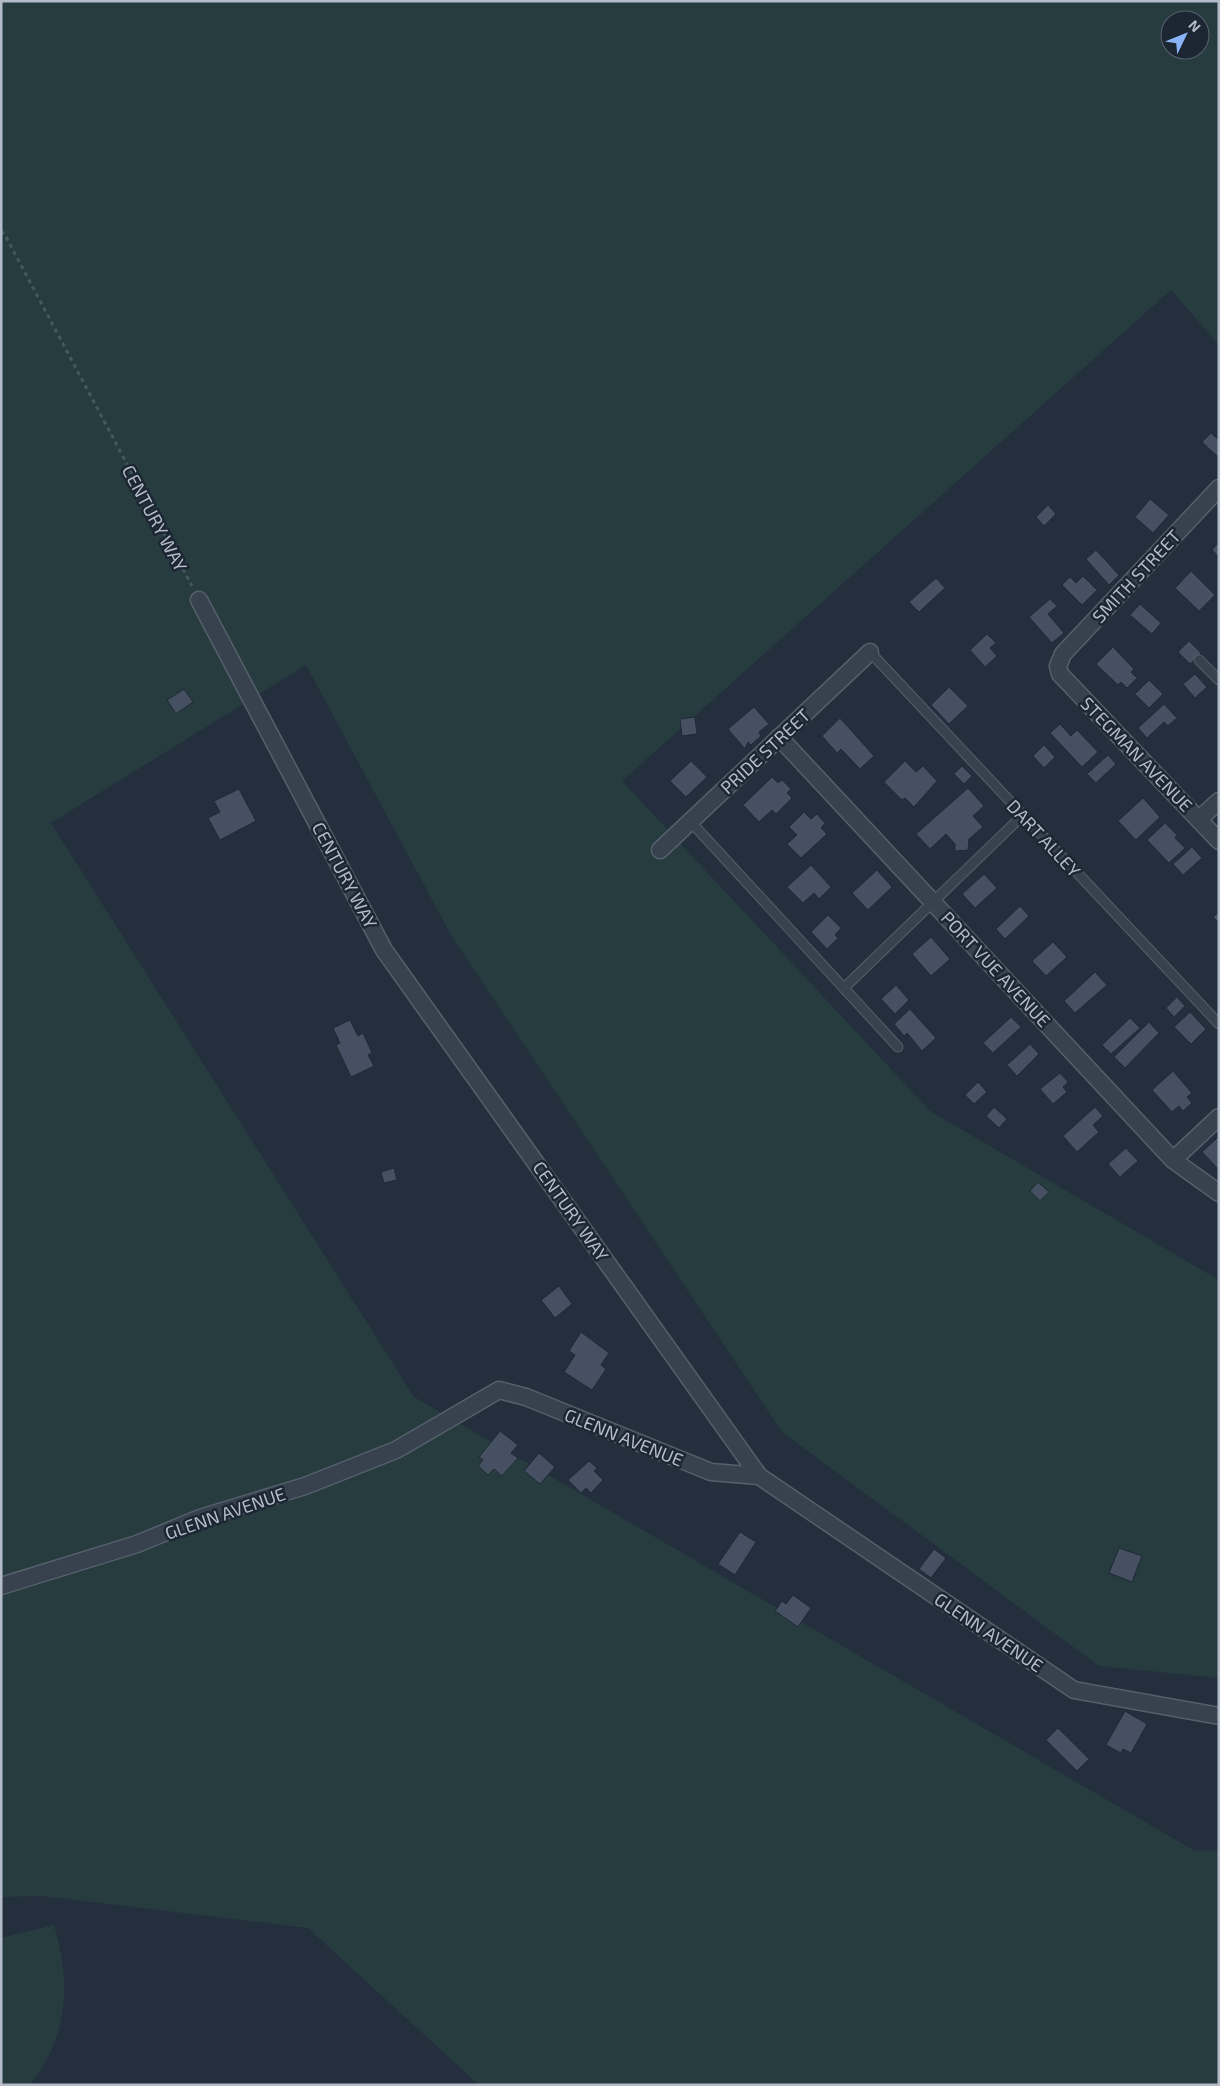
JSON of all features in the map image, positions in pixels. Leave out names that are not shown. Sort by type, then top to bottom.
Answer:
[{"type":"street","name":"SMITH STREET","points":[[1058,666],[1063,654],[1219,488]]},
{"type":"street","name":"CENTURY WAY","points":[[199,600],[384,950],[759,1476]]},
{"type":"street","name":"PRIDE STREET","points":[[660,850],[870,652]]},
{"type":"street","name":"STEGMAN AVENUE","points":[[1058,666],[1060,674],[1219,841]]},
{"type":"street","name":"PORT VUE AVENUE","points":[[779,737],[1173,1160],[1219,1193]]},
{"type":"street","points":[[1199,820],[1219,801]]},
{"type":"street","points":[[1173,1160],[1219,1117]]},
{"type":"street","name":"GLENN AVENUE","points":[[1,1586],[137,1544],[200,1518],[305,1486],[396,1450],[499,1390],[526,1397],[711,1472],[759,1476],[1074,1690],[1219,1716]]},
{"type":"lane","name":"DART ALLEY","points":[[870,652],[1219,1024]]},
{"type":"lane","points":[[1199,660],[1219,680]]},
{"type":"lane","points":[[844,988],[1023,816]]},
{"type":"lane","points":[[690,821],[898,1047]]},
{"type":"path","name":"CENTURY WAY","points":[[1,231],[199,600]]},
{"type":"green space","points":[[1,1],[1219,1],[1219,345],[1171,290],[622,781],[930,1111],[1219,1280],[1219,1678],[1099,1666],[782,1432],[451,935],[306,665],[51,823],[414,1397],[1195,1851],[1219,1850],[1219,2085],[479,2085],[308,1928],[42,1896],[1,1897]]},
{"type":"green space","points":[[54,1925],[63,1967],[64,1988],[63,2008],[53,2047],[30,2085],[1,2085],[1,1938]]},
{"type":"building","points":[[1211,433],[1219,440],[1219,458],[1202,442]]},
{"type":"building","points":[[1150,499],[1169,515],[1153,533],[1135,517]]},
{"type":"building","points":[[1048,505],[1056,514],[1044,526],[1036,517]]},
{"type":"building","points":[[1219,542],[1219,557],[1212,550]]},
{"type":"building","points":[[1096,550],[1119,575],[1109,585],[1086,559]]},
{"type":"building","points":[[1191,571],[1215,595],[1199,611],[1175,588]]},
{"type":"building","points":[[1083,576],[1097,590],[1082,605],[1062,585],[1070,577],[1076,583]]},
{"type":"building","points":[[936,578],[945,588],[919,612],[909,602]]},
{"type":"building","points":[[1050,599],[1057,606],[1048,614],[1064,633],[1052,643],[1029,617]]},
{"type":"building","points":[[1140,604],[1161,623],[1152,634],[1130,615]]},
{"type":"building","points":[[987,634],[996,643],[990,648],[997,656],[985,667],[970,650]]},
{"type":"building","points":[[1189,641],[1201,653],[1190,664],[1178,652]]},
{"type":"building","points":[[1113,647],[1134,669],[1131,672],[1137,678],[1127,688],[1121,682],[1118,685],[1096,664]]},
{"type":"building","points":[[1195,674],[1207,687],[1195,698],[1183,684]]},
{"type":"building","points":[[1149,680],[1163,694],[1149,708],[1135,694]]},
{"type":"building","points":[[949,687],[968,706],[949,724],[931,705]]},
{"type":"building","points":[[184,689],[193,702],[176,714],[167,700]]},
{"type":"building","points":[[1164,704],[1177,718],[1168,726],[1164,722],[1147,738],[1138,728]]},
{"type":"building","points":[[754,707],[769,724],[759,732],[761,736],[751,745],[748,742],[745,749],[728,729]]},
{"type":"building","points":[[695,717],[697,734],[682,736],[680,719]]},
{"type":"building","points":[[840,718],[874,756],[860,769],[841,749],[837,753],[822,736]]},
{"type":"building","points":[[1060,724],[1071,736],[1077,730],[1098,752],[1082,767],[1050,733]]},
{"type":"building","points":[[1044,745],[1055,757],[1044,768],[1033,756]]},
{"type":"building","points":[[1108,755],[1116,764],[1096,783],[1087,774]]},
{"type":"building","points":[[691,761],[707,777],[686,797],[670,781]]},
{"type":"building","points":[[905,761],[916,772],[923,766],[937,781],[914,807],[905,798],[902,800],[884,782]]},
{"type":"building","points":[[962,766],[972,776],[964,784],[954,774]]},
{"type":"building","points":[[772,777],[778,783],[782,780],[791,789],[787,793],[792,798],[776,814],[772,810],[759,822],[743,805]]},
{"type":"building","points":[[968,788],[984,806],[973,816],[983,827],[969,839],[968,850],[955,851],[955,844],[946,834],[930,849],[916,834]]},
{"type":"building","points":[[239,789],[256,821],[220,840],[208,818],[220,812],[214,801]]},
{"type":"building","points":[[1143,798],[1160,817],[1136,840],[1118,821]]},
{"type":"building","points":[[804,812],[811,819],[817,814],[825,823],[821,828],[827,834],[801,858],[787,844],[797,835],[789,827]]},
{"type":"building","points":[[1165,823],[1177,835],[1175,838],[1185,848],[1169,863],[1147,840]]},
{"type":"building","points":[[1192,847],[1202,858],[1183,875],[1173,864]]},
{"type":"building","points":[[811,865],[831,887],[819,899],[814,893],[803,903],[787,887]]},
{"type":"building","points":[[877,870],[892,887],[868,910],[852,893]]},
{"type":"building","points":[[984,874],[997,888],[975,908],[962,894]]},
{"type":"building","points":[[1020,906],[1029,916],[1005,939],[996,929]]},
{"type":"building","points":[[1219,912],[1219,923],[1213,917]]},
{"type":"building","points":[[828,915],[841,928],[835,935],[838,938],[827,949],[811,932]]},
{"type":"building","points":[[931,937],[950,959],[931,976],[912,954]]},
{"type":"building","points":[[1053,942],[1067,957],[1046,976],[1032,961]]},
{"type":"building","points":[[1095,972],[1107,985],[1075,1013],[1064,1001]]},
{"type":"building","points":[[896,985],[909,1000],[895,1014],[881,999]]},
{"type":"building","points":[[1177,997],[1185,1006],[1174,1017],[1166,1008]]},
{"type":"building","points":[[910,1009],[936,1038],[922,1051],[907,1033],[904,1036],[894,1024]]},
{"type":"building","points":[[1190,1012],[1206,1029],[1191,1044],[1174,1027]]},
{"type":"building","points":[[1011,1017],[1021,1027],[993,1053],[983,1043]]},
{"type":"building","points":[[1130,1018],[1140,1028],[1111,1054],[1102,1045]]},
{"type":"building","points":[[350,1020],[358,1036],[363,1033],[372,1053],[368,1055],[374,1066],[351,1077],[336,1045],[340,1043],[333,1028]]},
{"type":"building","points":[[1149,1022],[1159,1033],[1125,1068],[1114,1057]]},
{"type":"building","points":[[1030,1044],[1039,1054],[1017,1076],[1007,1065]]},
{"type":"building","points":[[1173,1071],[1192,1093],[1187,1097],[1192,1103],[1183,1111],[1179,1106],[1172,1112],[1152,1090]]},
{"type":"building","points":[[1060,1073],[1068,1082],[1063,1087],[1067,1092],[1053,1104],[1040,1089]]},
{"type":"building","points":[[978,1082],[987,1092],[974,1104],[965,1095]]},
{"type":"building","points":[[994,1107],[1007,1119],[999,1128],[986,1116]]},
{"type":"building","points":[[1095,1107],[1103,1116],[1093,1125],[1099,1132],[1077,1152],[1063,1136]]},
{"type":"building","points":[[1217,1138],[1219,1140],[1219,1170],[1202,1152]]},
{"type":"building","points":[[1126,1148],[1138,1161],[1120,1177],[1108,1164]]},
{"type":"building","points":[[394,1168],[397,1180],[384,1183],[381,1172]]},
{"type":"building","points":[[1038,1182],[1049,1192],[1040,1201],[1030,1191]]},
{"type":"building","points":[[559,1286],[572,1304],[555,1318],[541,1300]]},
{"type":"building","points":[[581,1332],[609,1353],[601,1365],[606,1369],[592,1390],[564,1372],[575,1355],[569,1351]]},
{"type":"building","points":[[500,1431],[518,1445],[511,1453],[518,1458],[502,1476],[494,1469],[488,1475],[478,1466],[483,1460],[479,1457]]},
{"type":"building","points":[[539,1453],[555,1467],[540,1484],[524,1471]]},
{"type":"building","points":[[589,1461],[597,1468],[594,1471],[603,1480],[591,1493],[586,1488],[581,1493],[568,1480]]},
{"type":"building","points":[[740,1532],[756,1542],[735,1575],[718,1564]]},
{"type":"building","points":[[1119,1548],[1142,1556],[1132,1582],[1109,1573]]},
{"type":"building","points":[[934,1549],[946,1558],[931,1578],[919,1569]]},
{"type":"building","points":[[793,1595],[811,1608],[798,1627],[775,1611],[782,1601],[786,1604]]},
{"type":"building","points":[[1125,1711],[1147,1724],[1131,1753],[1123,1749],[1121,1753],[1106,1745]]},
{"type":"building","points":[[1058,1728],[1089,1759],[1077,1771],[1046,1740]]}]
